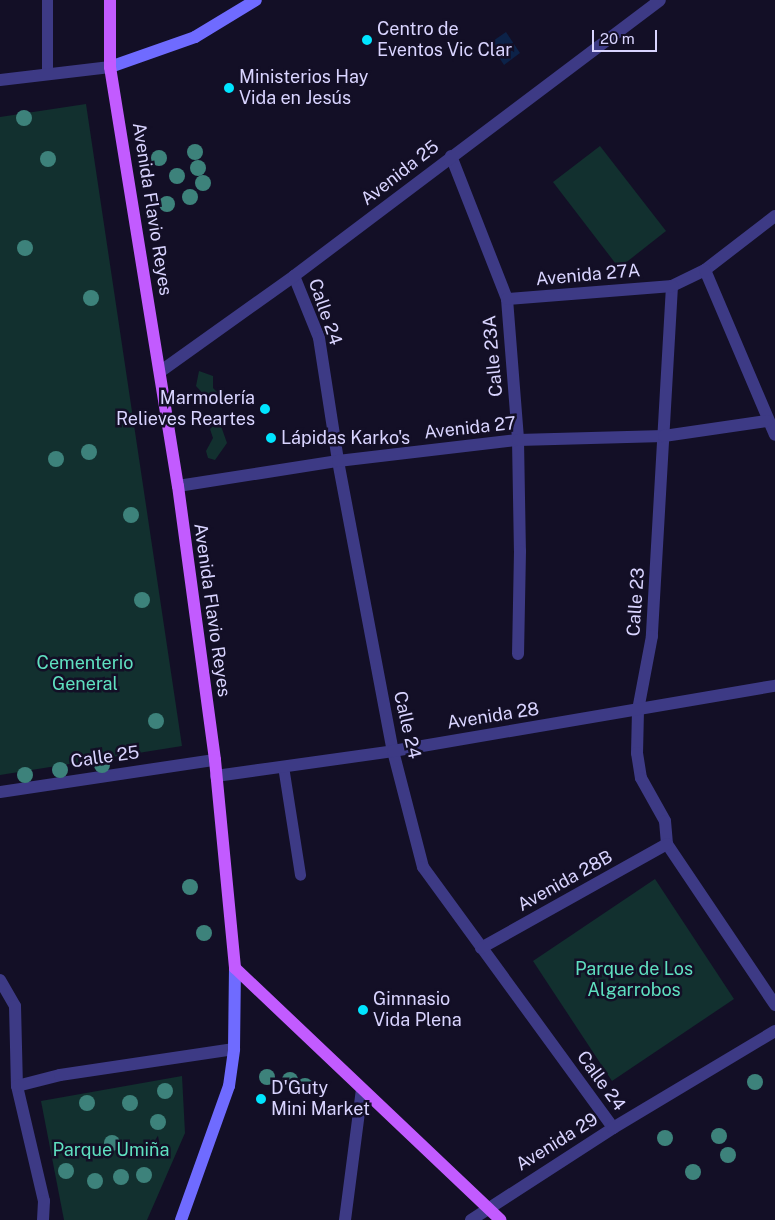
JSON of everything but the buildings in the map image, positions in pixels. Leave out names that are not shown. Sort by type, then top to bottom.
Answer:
[{"type":"main road","name":"Avenida Flavio Reyes","points":[[110,0],[110,67],[161,371],[178,486],[215,760],[235,968],[234,1049],[229,1086],[196,1186],[181,1220]]},
{"type":"main road","points":[[110,67],[195,37],[256,0]]},
{"type":"main road","points":[[235,968],[500,1220]]},
{"type":"street","name":"Avenida 25","points":[[161,371],[294,276],[660,0]]},
{"type":"street","points":[[0,80],[47,72],[110,67]]},
{"type":"street","name":"Calle 23A","points":[[451,156],[507,299],[518,440],[518,654]]},
{"type":"street","points":[[672,286],[705,270],[775,216]]},
{"type":"street","points":[[705,270],[767,421],[775,435]]},
{"type":"street","name":"Calle 24","points":[[294,276],[319,338],[338,461],[393,750],[423,867],[613,1128]]},
{"type":"street","name":"Avenida 27A","points":[[507,299],[672,286]]},
{"type":"street","name":"Calle 23","points":[[672,286],[652,636],[638,710],[637,753],[641,778],[666,821],[667,844],[775,1005]]},
{"type":"street","name":"Avenida 27","points":[[178,486],[338,461],[518,440],[664,436],[767,421]]},
{"type":"street","name":"Avenida 28","points":[[216,776],[393,750],[774,689]]},
{"type":"street","name":"Calle 25","points":[[0,792],[215,760]]},
{"type":"street","name":"Avenida 28B","points":[[481,948],[667,844]]},
{"type":"street","points":[[0,980],[15,1006],[17,1086],[44,1201],[43,1220]]},
{"type":"street","name":"Avenida 29","points":[[471,1220],[613,1128],[775,1031]]},
{"type":"street","points":[[17,1086],[60,1075],[234,1049]]},
{"type":"street","points":[[345,1220],[362,1088]]},
{"type":"lane","points":[[47,0],[47,72]]},
{"type":"lane","points":[[283,766],[300,875]]},
{"type":"green space","name":"Cementerio General","points":[[86,104],[182,746],[0,775],[0,117]]},
{"type":"green space","points":[[600,146],[666,231],[619,268],[553,182]]},
{"type":"green space","points":[[199,371],[213,376],[213,388],[218,393],[214,400],[208,399],[196,386]]},
{"type":"green space","points":[[215,424],[221,426],[227,443],[215,460],[208,458],[206,451],[213,438],[210,429]]},
{"type":"green space","name":"Parque de Los Algarrobos","points":[[655,879],[734,999],[612,1081],[533,961]]},
{"type":"green space","name":"Parque Umiña","points":[[182,1076],[185,1133],[147,1220],[64,1220],[41,1101]]},
{"type":"water","points":[[506,32],[520,53],[504,65],[490,43]]},
{"type":"place","name":"Centro de Eventos Vic Clar","points":[[367,40]]},
{"type":"place","name":"Ministerios Hay Vida en Jesús","points":[[229,88]]},
{"type":"place","name":"Marmolería Relieves Reartes","points":[[265,409]]},
{"type":"place","name":"Lápidas Karko's","points":[[271,438]]},
{"type":"place","name":"Gimnasio Vida Plena","points":[[363,1010]]},
{"type":"place","name":"D'Guty Mini Market","points":[[261,1099]]}]
